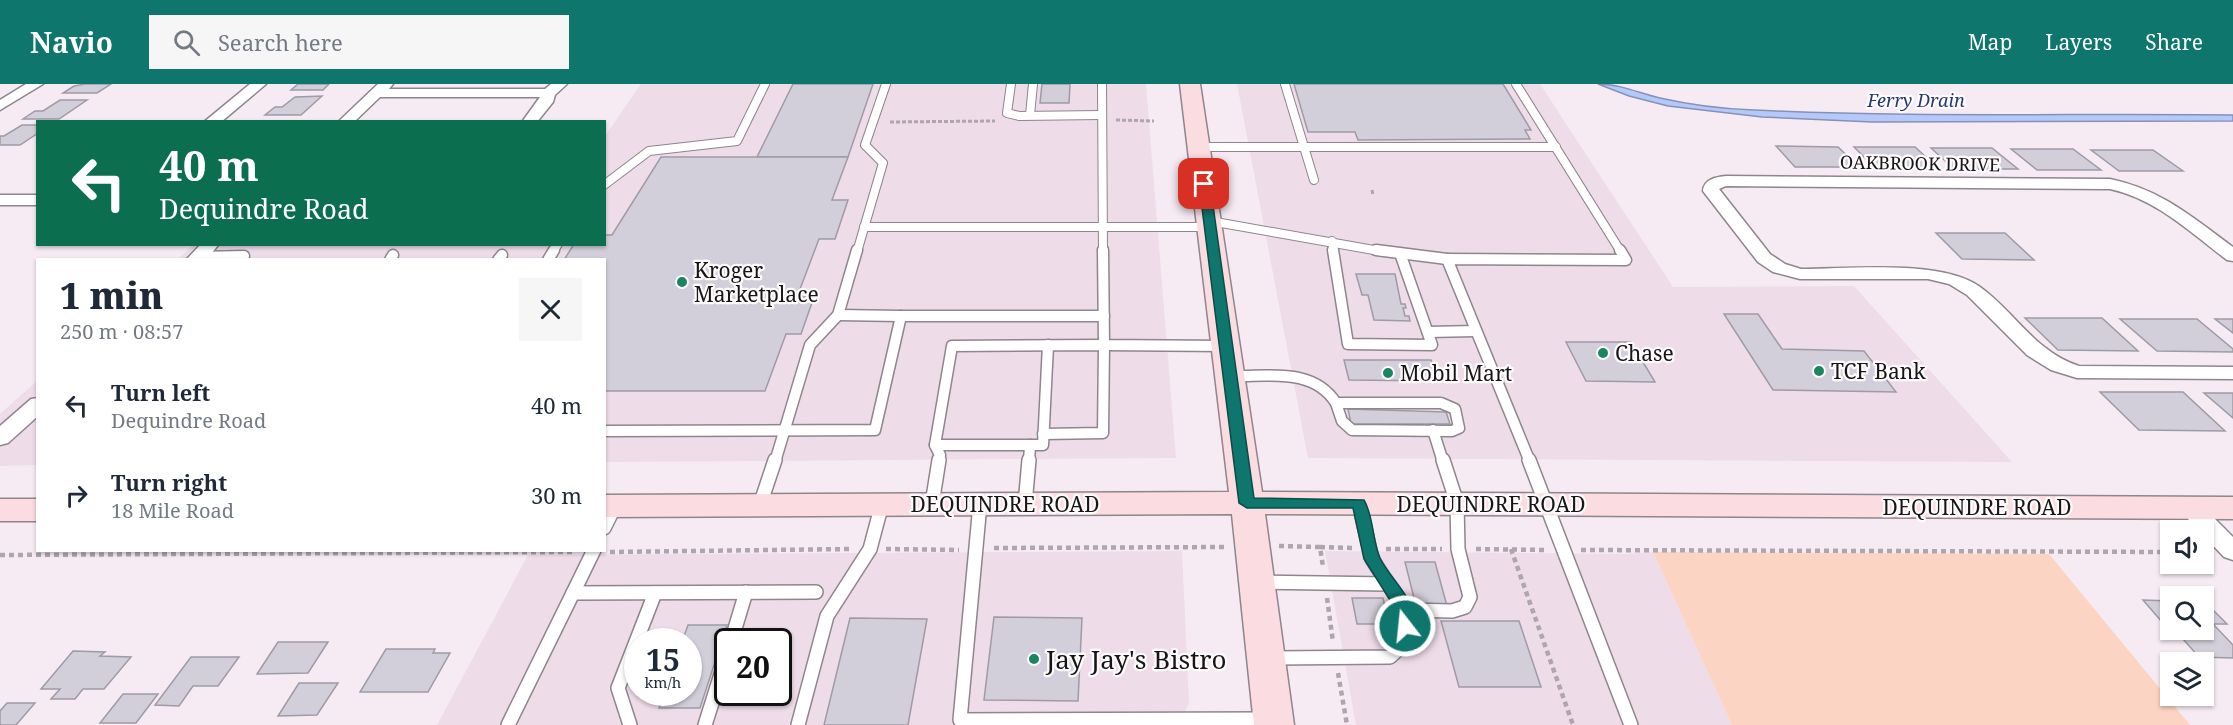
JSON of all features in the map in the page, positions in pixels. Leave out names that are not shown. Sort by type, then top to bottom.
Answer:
[{"type":"main road","points":[[1190,84],[1247,503],[1274,722]]},
{"type":"main road","name":"DEQUINDRE ROAD","points":[[608,513],[759,505],[882,504],[1359,503],[2233,508]]},
{"type":"main road","points":[[0,510],[36,510]]},
{"type":"street","points":[[0,106],[36,84]]},
{"type":"street","points":[[214,120],[259,84]]},
{"type":"street","points":[[347,120],[381,89],[554,88]]},
{"type":"street","points":[[531,120],[554,88]]},
{"type":"street","name":"OAKBROOK DRIVE","points":[[2233,256],[2149,194],[2127,186],[1738,181],[1718,182],[1713,185],[1711,191],[1764,258],[1788,272],[1928,274],[1955,280],[1974,291],[2034,351],[2058,366],[2077,372],[2233,373]]},
{"type":"street","points":[[0,200],[36,200]]},
{"type":"street","points":[[196,258],[209,246]]},
{"type":"street","points":[[0,438],[36,406]]},
{"type":"street","points":[[2190,508],[2233,551]]},
{"type":"lane","points":[[606,183],[649,151],[737,141],[765,84]]},
{"type":"lane","points":[[759,505],[786,429],[810,345],[838,315],[883,163],[865,145],[885,84]]},
{"type":"lane","points":[[1011,84],[1007,113],[1030,116],[1105,118]]},
{"type":"lane","points":[[1030,116],[1033,84]]},
{"type":"lane","points":[[1043,434],[1103,434],[1105,118],[1102,84]]},
{"type":"lane","points":[[1285,84],[1314,180]]},
{"type":"lane","points":[[864,227],[1103,228],[1210,224],[1258,227],[1401,256],[1447,259],[1626,260],[1516,84]]},
{"type":"lane","points":[[1199,147],[1556,147]]},
{"type":"lane","points":[[1332,241],[1348,344],[1432,345],[1401,256]]},
{"type":"lane","points":[[196,258],[244,256],[242,258]]},
{"type":"lane","points":[[1447,259],[1547,504],[1562,549],[1631,725]]},
{"type":"lane","points":[[838,315],[1104,316]]},
{"type":"lane","points":[[606,431],[875,430],[901,316]]},
{"type":"lane","points":[[1428,332],[1475,331]]},
{"type":"lane","points":[[935,445],[1043,445],[1048,345]]},
{"type":"lane","points":[[932,504],[940,455],[935,445],[952,346],[1225,346]]},
{"type":"lane","points":[[1229,376],[1303,377],[1313,381],[1336,403],[1344,426],[1353,430],[1452,431],[1459,428],[1455,409],[1441,403],[1336,403]]},
{"type":"lane","points":[[1405,610],[1452,611],[1465,608],[1470,597],[1458,549],[1457,504],[1433,430]]},
{"type":"lane","points":[[1025,504],[1030,445]]},
{"type":"lane","points":[[1266,658],[1390,657],[1405,643],[1405,610],[1372,559],[1359,503]]},
{"type":"lane","points":[[798,725],[827,616],[870,549],[882,504]]},
{"type":"lane","points":[[980,504],[960,720],[1274,722]]},
{"type":"lane","points":[[508,725],[593,552]]},
{"type":"lane","points":[[1257,582],[1388,584]]},
{"type":"lane","points":[[734,628],[746,592]]},
{"type":"lane","points":[[573,593],[816,592]]},
{"type":"lane","points":[[630,725],[618,688],[656,593]]},
{"type":"lane","points":[[705,725],[714,696]]},
{"type":"path","points":[[1105,118],[1154,121]]},
{"type":"path","points":[[882,124],[889,124],[890,121],[996,121]]},
{"type":"path","points":[[992,548],[1197,547]]},
{"type":"path","points":[[1323,572],[1317,547],[1351,548]]},
{"type":"path","points":[[617,552],[856,549]]},
{"type":"path","points":[[884,549],[957,550]]},
{"type":"path","points":[[1388,549],[1445,549]]},
{"type":"path","points":[[1472,549],[1543,550]]},
{"type":"path","points":[[1511,549],[1573,725]]},
{"type":"path","points":[[1581,550],[2160,552]]},
{"type":"path","points":[[0,555],[569,552]]},
{"type":"path","points":[[1328,602],[1333,640]]},
{"type":"path","points":[[1338,677],[1347,725]]},
{"type":"shaded area","points":[[641,84],[1146,84],[1176,458],[606,462],[606,258],[179,258],[192,246],[606,246],[606,135]]},
{"type":"shaded area","points":[[1237,84],[1540,84],[1673,287],[1854,286],[2012,462],[1308,458]]},
{"type":"shaded area","points":[[36,382],[36,465],[0,466],[0,414]]},
{"type":"shaded area","points":[[1182,551],[1189,703],[1186,709],[1187,725],[437,725],[528,555]]},
{"type":"shaded area","points":[[1325,551],[1626,554],[1653,552],[1732,725],[1356,725]]},
{"type":"shaded area","points":[[1653,552],[2049,554],[2160,689],[2160,706],[2174,706],[2190,725],[1732,725]]},
{"type":"water","name":"Ferry Drain","points":[[1598,84],[1622,87],[1683,103],[1718,108],[1934,115],[2233,115],[2233,121],[1872,122],[1762,117],[1668,106],[1629,96]]},
{"type":"building","points":[[111,84],[97,93],[63,93],[74,86]]},
{"type":"building","points":[[298,84],[329,84],[323,90],[291,90]]},
{"type":"building","points":[[793,84],[873,84],[848,157],[757,157]]},
{"type":"building","points":[[1042,84],[1070,84],[1069,103],[1040,103]]},
{"type":"building","points":[[1294,84],[1503,84],[1531,130],[1525,130],[1530,139],[1358,140],[1355,132],[1308,132]]},
{"type":"building","points":[[322,96],[301,115],[265,115],[275,107],[282,107],[295,97]]},
{"type":"building","points":[[60,100],[87,100],[59,119],[23,119],[35,111],[43,111]]},
{"type":"building","points":[[22,125],[36,125],[36,134],[20,145],[0,145],[0,136]]},
{"type":"building","points":[[1776,146],[1838,147],[1859,167],[1795,167]]},
{"type":"building","points":[[1854,147],[1915,147],[1938,168],[1875,168]]},
{"type":"building","points":[[1931,148],[1992,148],[2018,169],[1954,169]]},
{"type":"building","points":[[2011,149],[2073,149],[2101,170],[2037,170]]},
{"type":"building","points":[[2091,150],[2153,150],[2183,171],[2119,171]]},
{"type":"building","points":[[661,157],[848,157],[832,200],[848,200],[835,239],[819,239],[797,297],[814,297],[801,334],[786,334],[765,391],[606,391],[606,258],[565,258],[573,246],[606,246],[606,235],[612,235]]},
{"type":"building","points":[[1936,233],[2005,233],[2034,260],[1962,259]]},
{"type":"building","points":[[1356,274],[1395,274],[1401,304],[1405,304],[1406,308],[1403,308],[1405,316],[1409,316],[1410,321],[1374,320],[1368,295],[1362,295]]},
{"type":"building","name":"TCF Bank","points":[[1724,314],[1758,314],[1782,349],[1864,351],[1896,392],[1773,390]]},
{"type":"building","points":[[2025,318],[2102,318],[2138,351],[2058,350]]},
{"type":"building","points":[[2120,319],[2197,319],[2233,349],[2233,352],[2157,351]]},
{"type":"building","points":[[2215,319],[2233,319],[2233,333]]},
{"type":"building","points":[[1566,342],[1631,342],[1655,382],[1586,381]]},
{"type":"building","points":[[1344,360],[1431,360],[1439,381],[1349,380]]},
{"type":"building","points":[[2100,392],[2183,392],[2225,431],[2139,430]]},
{"type":"building","points":[[2204,393],[2233,393],[2233,418]]},
{"type":"building","points":[[1348,409],[1446,412],[1450,424],[1351,424]]},
{"type":"building","points":[[1405,562],[1435,562],[1447,606],[1416,606]]},
{"type":"building","points":[[1352,598],[1383,598],[1389,624],[1357,624]]},
{"type":"building","points":[[2143,600],[2160,601],[2160,620]]},
{"type":"building","points":[[2214,611],[2227,624],[2214,624]]},
{"type":"building","name":"Jay Jay's Bistro","points":[[994,617],[1082,618],[1078,701],[984,700]]},
{"type":"building","points":[[850,618],[927,619],[908,725],[824,725]]},
{"type":"building","points":[[1441,621],[1519,621],[1541,687],[1459,687]]},
{"type":"building","points":[[688,625],[727,625],[726,628],[714,628],[714,665],[702,702],[702,628],[687,628]]},
{"type":"building","points":[[2214,625],[2233,645],[2233,658],[2214,657],[2214,652],[2195,652],[2184,640],[2214,640]]},
{"type":"building","points":[[278,642],[328,642],[308,673],[257,674]]},
{"type":"building","points":[[386,649],[435,649],[433,653],[450,653],[428,692],[360,692]]},
{"type":"building","points":[[73,651],[105,652],[100,656],[131,657],[104,689],[83,689],[75,699],[51,699],[60,689],[41,689]]},
{"type":"building","points":[[191,657],[239,657],[218,686],[193,686],[179,706],[155,705]]},
{"type":"building","points":[[299,683],[338,683],[317,715],[278,716]]},
{"type":"building","points":[[123,694],[158,694],[136,723],[100,723]]},
{"type":"building","points":[[7,703],[35,703],[16,725],[0,725],[0,711]]},
{"type":"building","points":[[660,706],[701,706],[700,708],[659,708]]},
{"type":"place","name":"Kroger Marketplace","points":[[682,282]]},
{"type":"place","name":"Chase","points":[[1603,353]]},
{"type":"place","name":"TCF Bank","points":[[1819,371]]},
{"type":"place","name":"Mobil Mart","points":[[1388,373]]},
{"type":"place","name":"Jay Jay's Bistro","points":[[1034,659]]},
{"type":"route","points":[[1204,184],[1247,503],[1359,503],[1372,559],[1405,610],[1405,626]]}]
